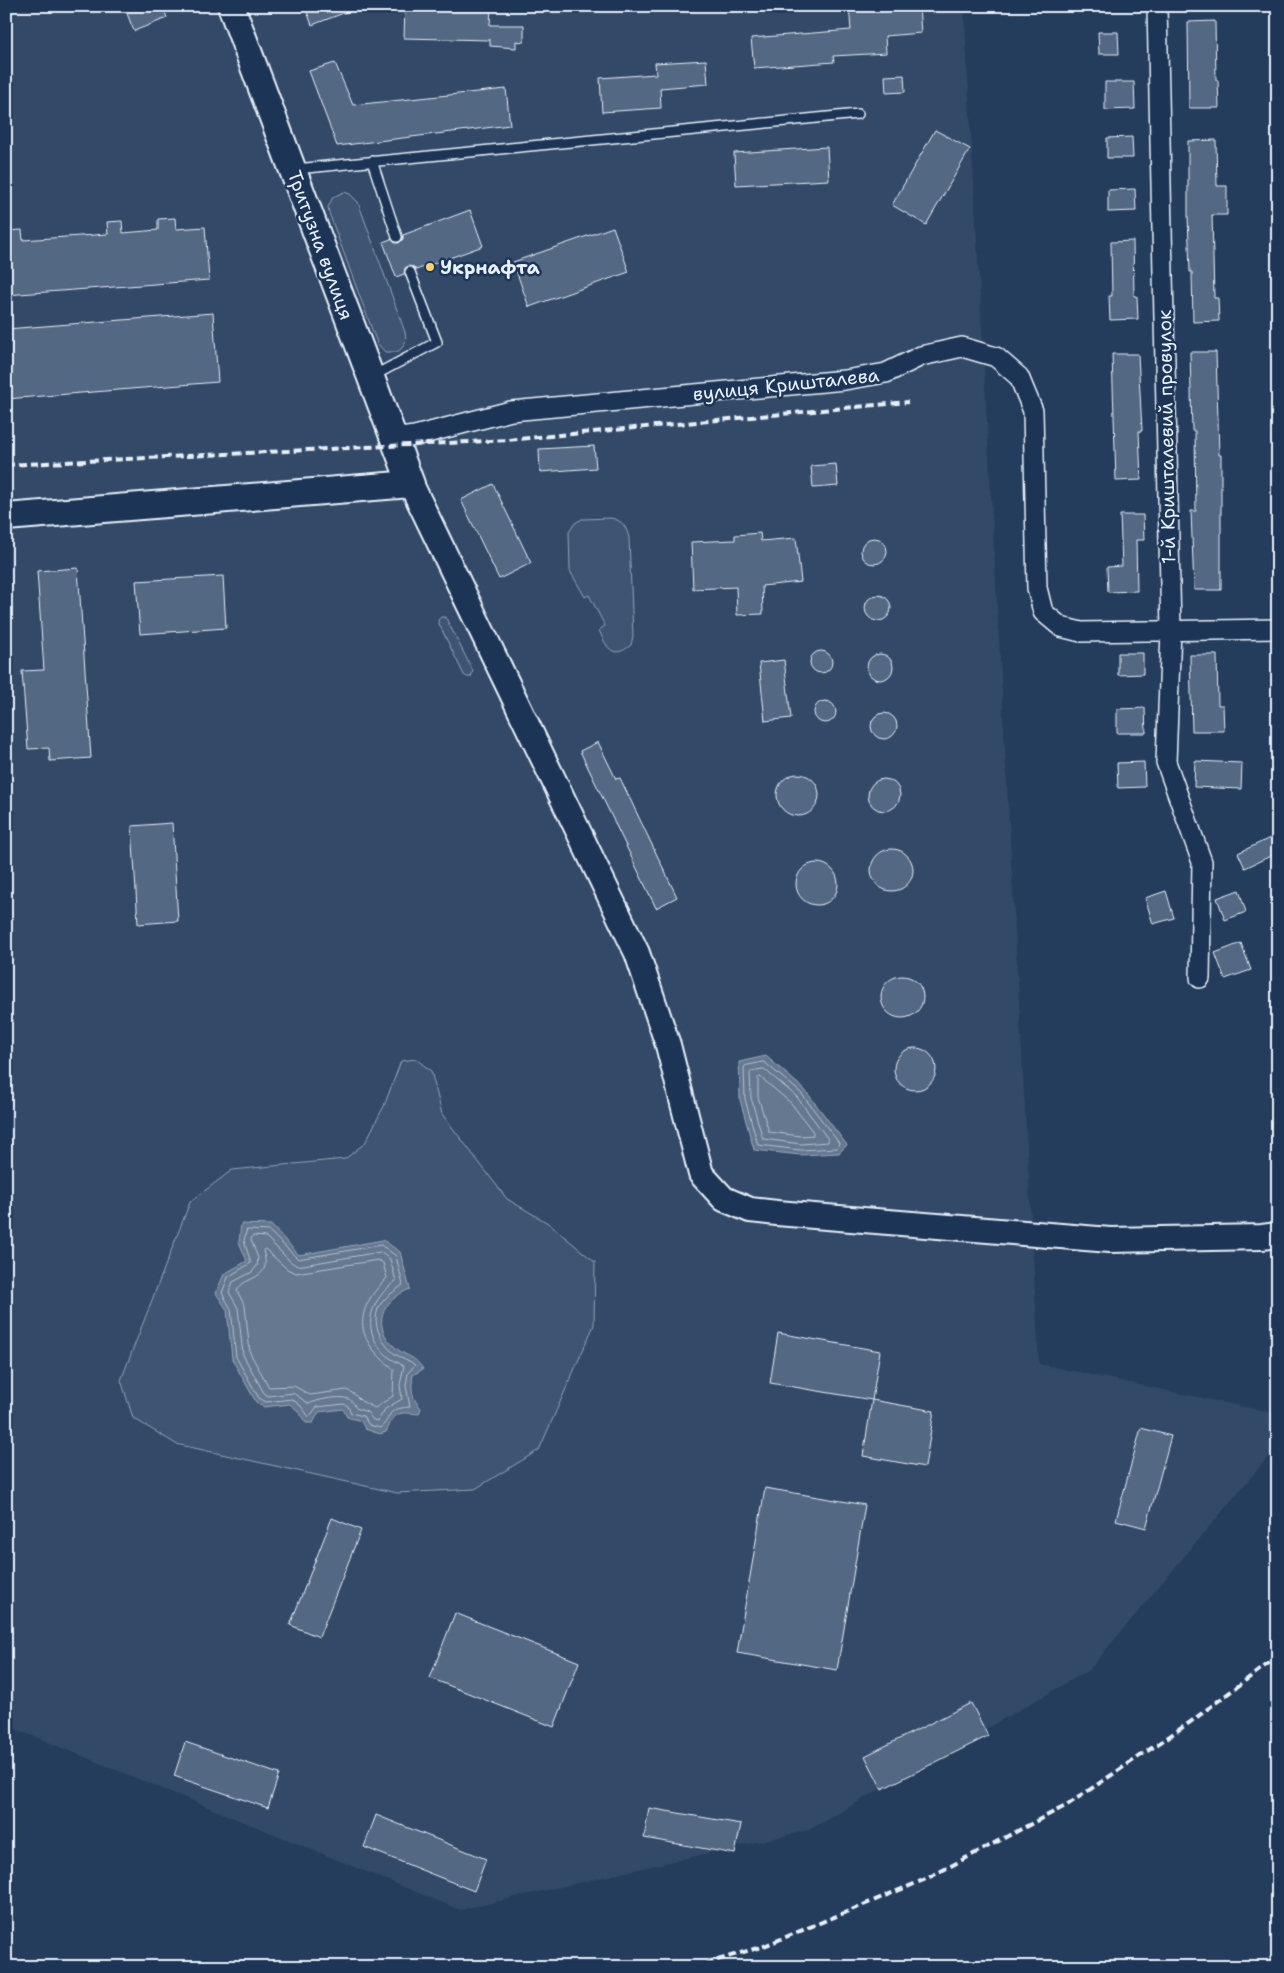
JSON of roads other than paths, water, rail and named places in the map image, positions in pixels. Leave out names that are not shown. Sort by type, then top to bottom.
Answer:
[{"type":"main road","name":"Тритузна вулиця","points":[[232,6],[410,484]]},
{"type":"main road","points":[[6,517],[410,484]]},
{"type":"street","name":"1-й Кришталевий провулок","points":[[1157,6],[1171,630],[1166,762],[1202,862],[1200,978]]},
{"type":"street","name":"вулиця Кришталева","points":[[393,439],[415,436],[512,411],[845,380],[886,373],[920,356],[962,347],[996,357],[1019,377],[1033,411],[1037,588],[1043,612],[1061,627],[1081,632],[1278,629]]},
{"type":"street","points":[[410,484],[637,954],[668,1045],[701,1174],[724,1199],[750,1210],[759,1211],[1110,1240],[1262,1237],[1278,1235]]},
{"type":"lane","points":[[293,169],[858,114]]},
{"type":"lane","points":[[372,161],[397,237]]},
{"type":"lane","points":[[370,378],[436,342],[410,272]]},
{"type":"water","points":[[766,1056],[805,1090],[847,1145],[839,1153],[800,1155],[754,1150],[740,1100],[739,1062]]},
{"type":"water","points":[[241,1224],[271,1225],[299,1255],[383,1240],[400,1252],[410,1289],[392,1300],[386,1307],[382,1323],[383,1331],[388,1340],[400,1351],[413,1358],[423,1369],[413,1375],[412,1380],[414,1397],[421,1408],[419,1414],[398,1414],[392,1420],[386,1432],[380,1434],[365,1429],[361,1421],[347,1417],[343,1409],[319,1412],[313,1423],[306,1423],[290,1404],[264,1407],[256,1402],[232,1359],[227,1310],[216,1293],[224,1274],[247,1261],[239,1242]]},
{"type":"railway","points":[[6,465],[508,440],[908,402]]},
{"type":"railway","points":[[694,1967],[764,1946],[926,1879],[1067,1805],[1189,1723],[1278,1656]]},
{"type":"place","name":"Укрнафта","points":[[430,267]]}]
